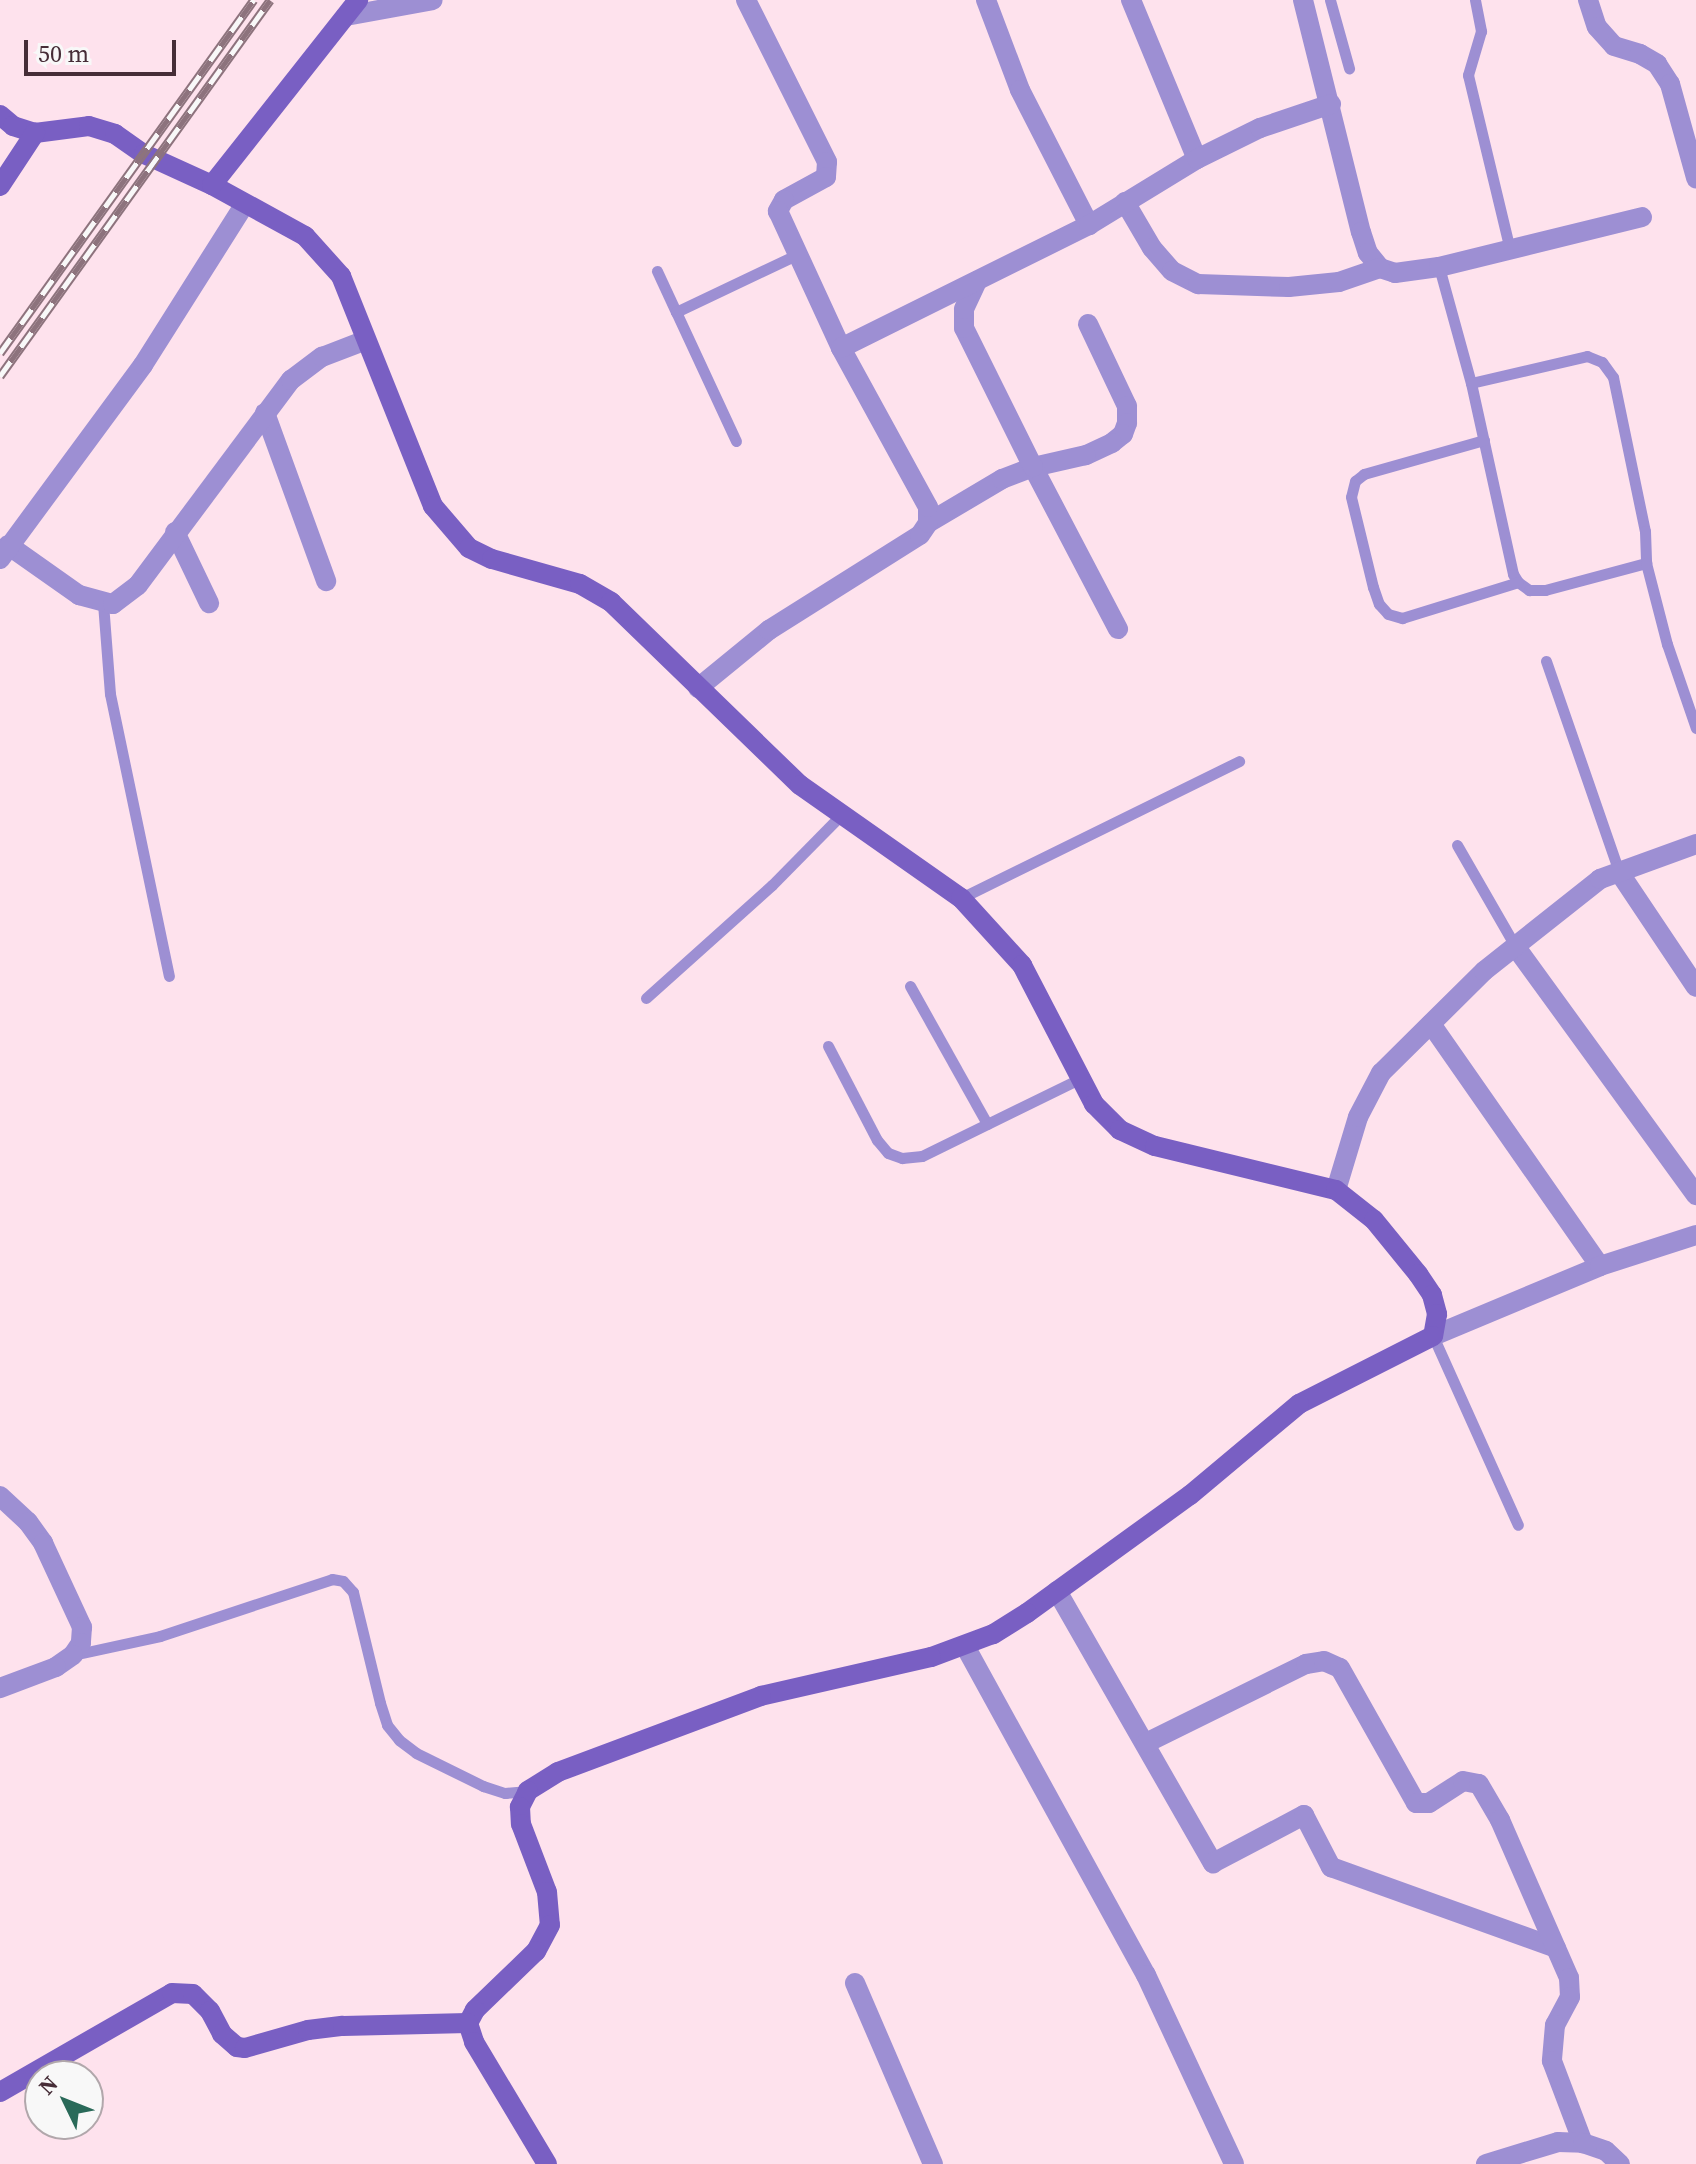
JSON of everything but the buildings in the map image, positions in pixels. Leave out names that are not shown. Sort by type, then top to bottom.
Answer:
[{"type":"street","points":[[212,185],[352,8],[433,0]]},
{"type":"street","points":[[746,0],[829,170],[820,183],[780,205],[779,217],[841,348],[928,507],[928,523]]},
{"type":"street","points":[[986,0],[1020,90],[1089,225]]},
{"type":"street","points":[[1131,0],[1197,159]]},
{"type":"street","points":[[1303,0],[1361,232],[1368,253],[1380,268],[1395,273],[1439,267],[1642,217]]},
{"type":"street","points":[[1588,0],[1597,27],[1614,46],[1640,54],[1657,64],[1670,84],[1696,178]]},
{"type":"street","points":[[841,348],[1089,225],[1197,159],[1260,128],[1331,104]]},
{"type":"street","points":[[0,115],[13,126],[35,133],[89,126],[115,134],[144,154],[212,185],[305,236],[324,253],[341,276],[433,506],[469,548],[492,559],[580,584],[611,602],[790,776],[840,816],[961,898],[1022,965],[1094,1104],[1120,1130],[1155,1146],[1336,1190],[1374,1220],[1432,1295],[1437,1314],[1433,1336]]},
{"type":"street","points":[[0,186],[35,133]]},
{"type":"street","points":[[1125,202],[1152,248],[1172,271],[1198,284],[1289,287],[1339,282],[1380,268]]},
{"type":"street","points":[[244,205],[143,365],[4,552],[79,595],[113,604],[132,591],[291,380],[322,357],[366,340]]},
{"type":"street","points":[[977,281],[964,309],[964,328],[1118,629]]},
{"type":"street","points":[[698,688],[769,630],[920,535],[928,523],[1002,479],[1033,467],[1086,455],[1123,434],[1127,423],[1127,406],[1088,324]]},
{"type":"street","points":[[265,413],[326,581]]},
{"type":"street","points":[[175,532],[209,603]]},
{"type":"street","points":[[1336,1190],[1358,1117],[1381,1073],[1484,971],[1600,879],[1696,844]]},
{"type":"street","points":[[1619,872],[1696,987]]},
{"type":"street","points":[[1515,946],[1696,1195]]},
{"type":"street","points":[[1431,1024],[1600,1266]]},
{"type":"street","points":[[547,2164],[474,2042],[468,2023],[475,2010],[536,1951],[550,1925],[547,1892],[521,1824],[520,1807],[528,1791],[558,1772],[761,1696],[965,1646],[993,1634],[1201,1486],[1299,1404],[1433,1336],[1600,1266],[1696,1235]]},
{"type":"street","points":[[0,1496],[28,1522],[43,1543],[77,1613],[81,1643],[73,1655],[56,1667],[0,1688]]},
{"type":"street","points":[[1057,1591],[1213,1863],[1304,1815],[1331,1867],[1556,1948]]},
{"type":"street","points":[[965,1646],[1146,1975],[1234,2164]]},
{"type":"street","points":[[1146,1743],[1306,1664],[1324,1661],[1340,1668],[1416,1803],[1429,1803],[1463,1781],[1479,1784],[1500,1820],[1569,1978],[1570,1997],[1555,2025],[1552,2061],[1583,2143]]},
{"type":"street","points":[[855,1983],[933,2164]]},
{"type":"street","points":[[0,2092],[172,1993],[193,1994],[210,2011],[222,2034],[237,2047],[245,2048],[308,2030],[343,2026],[468,2023]]},
{"type":"street","points":[[1486,2164],[1558,2142],[1583,2143],[1606,2151],[1620,2164]]},
{"type":"lane","points":[[1330,0],[1349,68]]},
{"type":"lane","points":[[1475,0],[1481,31],[1468,75],[1510,250]]},
{"type":"lane","points":[[676,312],[796,255]]},
{"type":"lane","points":[[1439,267],[1471,383],[1518,582],[1529,590],[1545,590],[1646,563]]},
{"type":"lane","points":[[657,271],[736,441]]},
{"type":"lane","points":[[1471,383],[1587,356],[1602,362],[1613,377],[1645,531],[1646,563],[1667,644],[1696,728]]},
{"type":"lane","points":[[1484,440],[1364,474],[1355,481],[1351,497],[1373,587],[1379,604],[1388,614],[1402,618],[1518,582]]},
{"type":"lane","points":[[103,603],[110,694],[169,976]]},
{"type":"lane","points":[[1546,661],[1619,872]]},
{"type":"lane","points":[[961,898],[1239,761]]},
{"type":"lane","points":[[646,998],[772,885],[840,816]]},
{"type":"lane","points":[[1457,845],[1515,946]]},
{"type":"lane","points":[[910,986],[987,1124]]},
{"type":"lane","points":[[828,1046],[877,1140],[888,1153],[902,1158],[922,1156],[1081,1078]]},
{"type":"lane","points":[[1433,1336],[1518,1525]]},
{"type":"lane","points":[[73,1655],[160,1636],[332,1579],[343,1581],[353,1592],[387,1725],[399,1740],[416,1753],[483,1786],[505,1793],[528,1791]]},
{"type":"railway","points":[[0,353],[254,0]]},
{"type":"railway","points":[[0,376],[270,0]]}]
